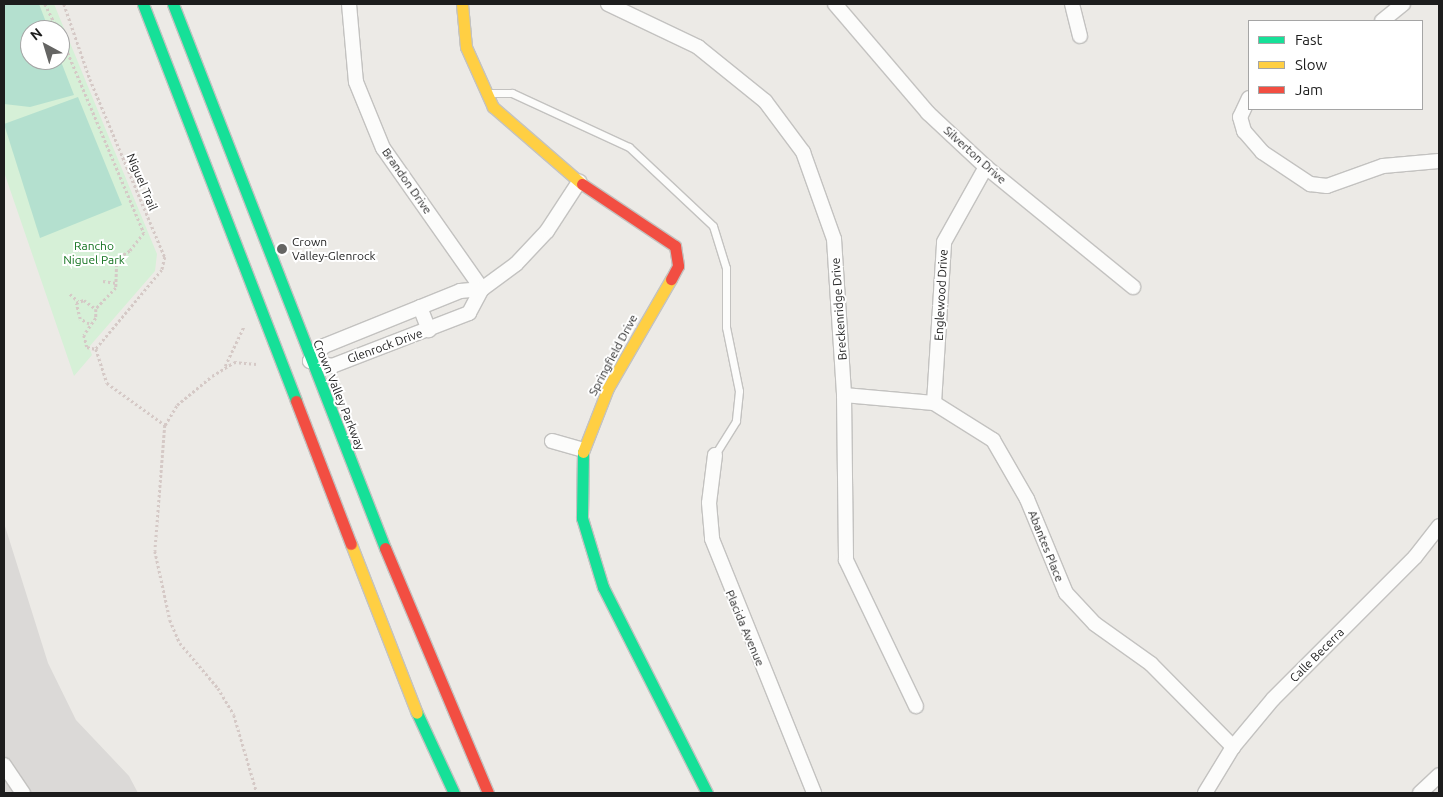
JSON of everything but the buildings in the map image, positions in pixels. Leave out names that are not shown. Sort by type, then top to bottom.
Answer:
[{"type":"main road","points":[[143,4],[226,226],[309,432],[410,697],[454,793]]},
{"type":"main road","name":"Crown Valley Parkway","points":[[173,4],[300,358],[488,793]]},
{"type":"main road","name":"Springfield Drive","points":[[462,4],[466,46],[484,94],[579,182],[675,246],[678,266],[608,388],[583,450],[582,518],[603,587],[707,793]]},
{"type":"main road","points":[[226,226],[241,232],[300,358],[303,377],[316,419],[309,432]]},
{"type":"street","name":"Brandon Drive","points":[[349,4],[356,82],[383,148],[482,288]]},
{"type":"street","name":"Breckenridge Drive","points":[[608,4],[698,46],[765,101],[803,152],[834,239],[844,395],[846,560],[916,706]]},
{"type":"street","name":"Silverton Drive","points":[[835,4],[928,114],[986,167],[1133,287]]},
{"type":"street","points":[[1072,4],[1080,36]]},
{"type":"street","points":[[1383,20],[1403,4]]},
{"type":"street","points":[[1248,101],[1241,123],[1262,152],[1310,184],[1328,186],[1383,166],[1439,161]]},
{"type":"street","name":"Englewood Drive","points":[[934,403],[944,242],[986,167]]},
{"type":"street","name":"Glenrock Drive","points":[[300,358],[332,366],[469,313],[482,288],[516,264],[547,231],[579,182]]},
{"type":"street","name":"Glenrock Drive","points":[[300,358],[324,346],[460,291],[482,288]]},
{"type":"street","points":[[420,307],[429,330]]},
{"type":"street","name":"Abantes Place","points":[[844,395],[934,403],[971,422],[1007,459],[1066,593],[1095,624],[1151,664],[1232,746]]},
{"type":"street","points":[[552,441],[583,450]]},
{"type":"street","name":"Placida Avenue","points":[[715,455],[709,502],[712,539],[814,793]]},
{"type":"street","name":"Calle Becerra","points":[[1205,793],[1232,746],[1273,699],[1415,557],[1439,526]]},
{"type":"street","points":[[4,765],[23,793]]},
{"type":"street","points":[[1420,793],[1439,775]]},
{"type":"lane","points":[[484,94],[502,90],[512,93],[629,147],[714,226],[726,268],[726,327],[739,392],[736,421],[715,455]]},
{"type":"path","points":[[45,4],[53,20]]},
{"type":"path","name":"Niguel Trail","points":[[64,4],[93,88],[165,257],[162,270],[96,349]]},
{"type":"path","points":[[70,58],[144,233],[130,251],[117,259],[116,283],[110,298],[96,309]]},
{"type":"path","points":[[102,281],[116,283]]},
{"type":"path","points":[[70,294],[78,301],[96,309]]},
{"type":"path","points":[[78,301],[80,320],[89,324]]},
{"type":"path","points":[[96,309],[96,318],[89,324],[84,340],[87,347],[96,349],[108,384],[165,425]]},
{"type":"path","points":[[224,368],[244,326]]},
{"type":"path","points":[[257,364],[234,362],[224,368],[189,394],[165,425],[155,551],[170,620],[180,643],[218,688],[234,715],[257,793]]},
{"type":"shaded area","points":[[4,523],[48,663],[76,720],[129,776],[138,793],[4,793]]},
{"type":"green space","name":"Rancho Niguel Park","points":[[4,4],[54,4],[61,20],[20,20],[20,70],[70,70],[70,43],[157,254],[155,271],[89,347],[92,355],[74,376],[4,172]]},
{"type":"green space","points":[[4,4],[39,4],[45,20],[20,20],[20,70],[64,70],[74,95],[30,107],[4,104]]},
{"type":"green space","points":[[78,97],[122,205],[40,238],[4,124]]},
{"type":"traffic: fast","points":[[143,4],[296,401]]},
{"type":"traffic: fast","points":[[173,4],[385,548]]},
{"type":"traffic: fast","points":[[583,452],[582,518],[603,587],[707,793]]},
{"type":"traffic: fast","points":[[417,713],[454,793]]},
{"type":"traffic: slow","points":[[462,4],[466,47],[493,107],[582,184]]},
{"type":"traffic: slow","points":[[583,452],[608,388],[671,279]]},
{"type":"traffic: slow","points":[[351,544],[417,713]]},
{"type":"traffic: jam","points":[[582,184],[675,246],[678,266],[671,279]]},
{"type":"traffic: jam","points":[[296,401],[351,544]]},
{"type":"traffic: jam","points":[[385,548],[488,793]]},
{"type":"place","name":"Crown Valley-Glenrock","points":[[282,249]]}]
